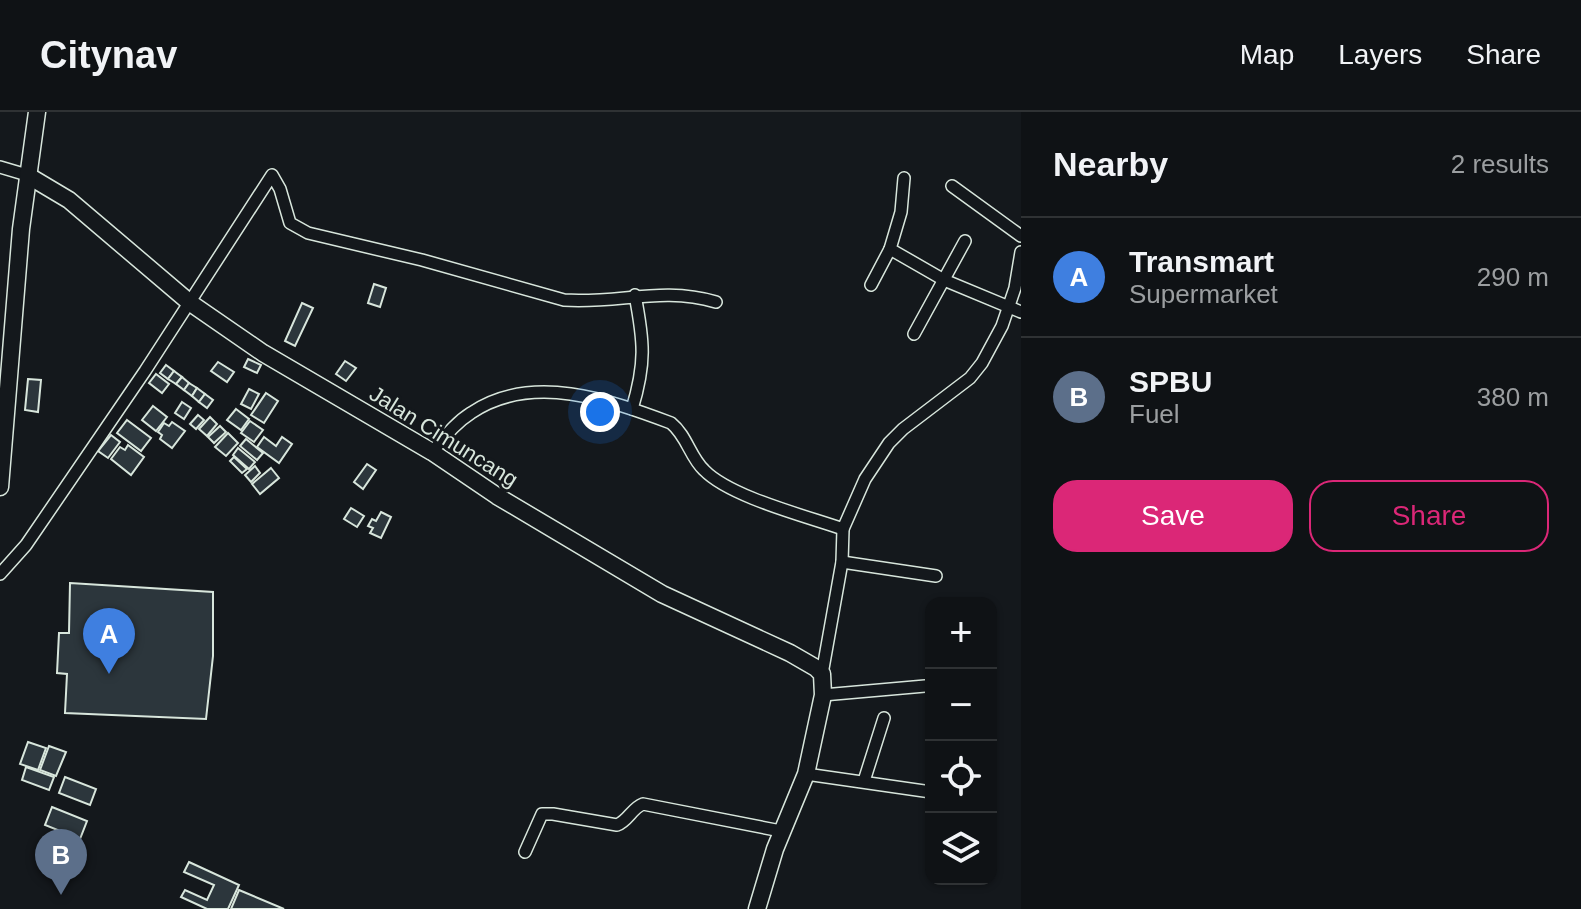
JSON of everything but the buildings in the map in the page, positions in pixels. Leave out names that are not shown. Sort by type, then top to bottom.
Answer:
[{"type":"street","points":[[0,487],[27,175],[37,112]]},
{"type":"street","points":[[0,167],[27,175]]},
{"type":"street","name":"Jalan Cimuncang","points":[[27,175],[69,200],[189,302],[263,353],[432,452],[497,496],[662,594],[790,653],[822,674]]},
{"type":"street","points":[[0,574],[26,545],[272,175],[280,189],[290,223],[308,233],[422,260],[564,300],[586,302],[635,295],[689,294],[716,302]]},
{"type":"street","points":[[871,285],[890,249],[901,212],[904,178]]},
{"type":"street","points":[[952,186],[1021,236]]},
{"type":"street","points":[[914,334],[965,241]]},
{"type":"street","points":[[890,249],[944,280],[1021,312]]},
{"type":"street","points":[[757,909],[781,831],[806,774],[823,695],[822,674],[842,562],[843,529],[865,479],[889,443],[919,415],[970,378],[982,363],[1018,290],[1021,252]]},
{"type":"street","points":[[632,409],[643,362],[643,336],[635,295]]},
{"type":"street","points":[[432,452],[455,425],[496,399],[511,395],[573,394],[632,409],[676,427],[704,470],[727,487],[843,529]]},
{"type":"street","points":[[842,562],[936,576]]},
{"type":"street","points":[[823,695],[925,686]]},
{"type":"street","points":[[864,781],[884,718]]},
{"type":"street","points":[[806,774],[925,791]]},
{"type":"street","points":[[525,852],[542,814],[617,825],[643,804],[781,831]]},
{"type":"place","name":"Transmart","points":[[109,674]]},
{"type":"place","name":"SPBU","points":[[61,895]]}]
